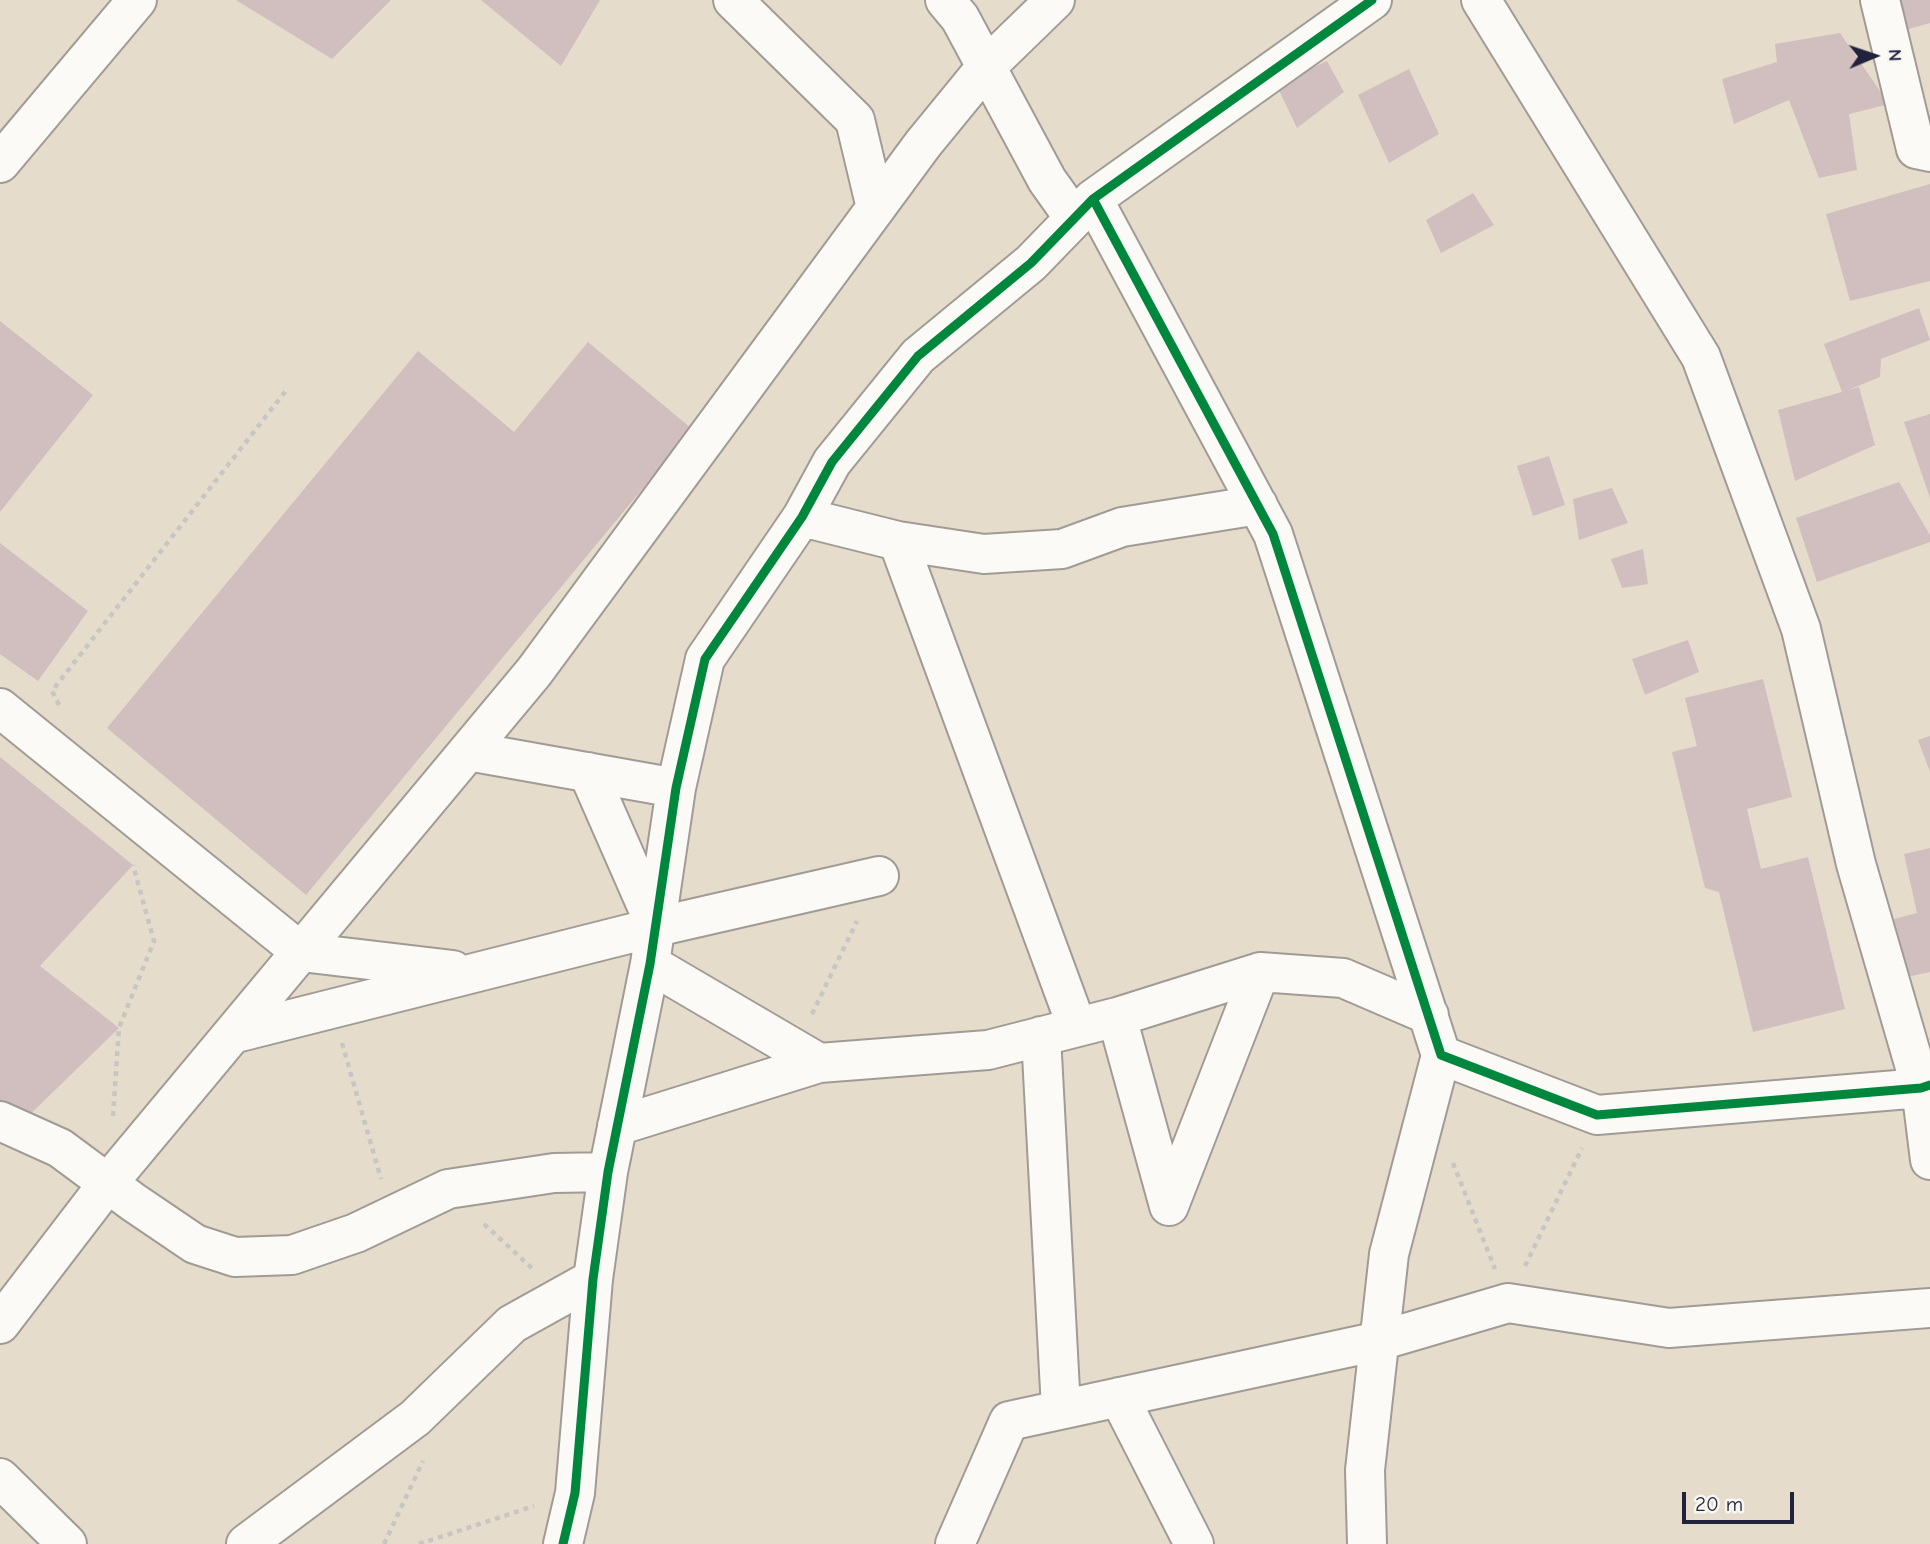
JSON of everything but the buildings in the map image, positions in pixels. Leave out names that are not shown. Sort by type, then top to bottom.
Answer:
[{"type":"street","points":[[0,163],[137,0]]},
{"type":"street","points":[[733,0],[855,120],[876,208]]},
{"type":"street","points":[[945,0],[960,18],[1047,180],[1084,209],[1273,534],[1441,1055],[1389,1254],[1364,1470],[1367,1544]]},
{"type":"street","points":[[0,1324],[108,1183],[534,672],[923,144],[986,67],[1055,0]]},
{"type":"street","points":[[563,1544],[575,1493],[581,1441],[578,1288],[608,1172],[650,964],[676,788],[705,659],[802,517],[832,462],[918,356],[1031,263],[1084,209],[1372,0]]},
{"type":"street","points":[[1481,0],[1701,357],[1801,629],[1856,864],[1925,1086],[1930,1160]]},
{"type":"street","points":[[1880,0],[1916,149],[1930,152]]},
{"type":"street","points":[[802,517],[898,541],[984,554],[1062,549],[1122,527],[1258,505]]},
{"type":"street","points":[[898,541],[1077,1027]]},
{"type":"street","points":[[0,708],[301,952],[476,972]]},
{"type":"street","points":[[468,751],[676,788]]},
{"type":"street","points":[[588,772],[656,927]]},
{"type":"street","points":[[232,1034],[656,927],[879,876]]},
{"type":"street","points":[[650,964],[807,1056]]},
{"type":"street","points":[[617,1126],[807,1056],[988,1050],[1117,1017],[1260,972],[1343,978],[1429,1015]]},
{"type":"street","points":[[1117,1017],[1169,1206],[1260,972]]},
{"type":"street","points":[[1041,1036],[1061,1409]]},
{"type":"street","points":[[1441,1055],[1597,1115],[1925,1086]]},
{"type":"street","points":[[0,1121],[60,1148],[195,1244],[235,1257],[292,1255],[356,1233],[448,1189],[554,1173],[608,1172]]},
{"type":"street","points":[[246,1544],[415,1418],[512,1324],[578,1288]]},
{"type":"street","points":[[955,1544],[1010,1421],[1379,1341],[1508,1303],[1670,1328],[1930,1308]]},
{"type":"street","points":[[1119,1397],[1194,1544]]},
{"type":"street","points":[[0,1478],[67,1544]]},
{"type":"path","points":[[64,714],[52,691],[288,388]]},
{"type":"path","points":[[112,1119],[119,1028],[154,941],[128,853]]},
{"type":"path","points":[[807,1056],[879,876]]},
{"type":"path","points":[[332,1009],[392,1216]]},
{"type":"path","points":[[1429,1102],[1508,1303]]},
{"type":"path","points":[[1508,1303],[1597,1115]]},
{"type":"path","points":[[448,1189],[578,1288]]},
{"type":"path","points":[[419,1544],[575,1493]]},
{"type":"cycle path","points":[[563,1544],[575,1493],[593,1279],[608,1172],[650,964],[676,788],[705,659],[802,517],[832,462],[918,356],[1031,263],[1093,199],[1372,0]]},
{"type":"cycle path","points":[[1093,199],[1273,534],[1441,1055],[1597,1115],[1921,1088],[1930,1085]]}]
